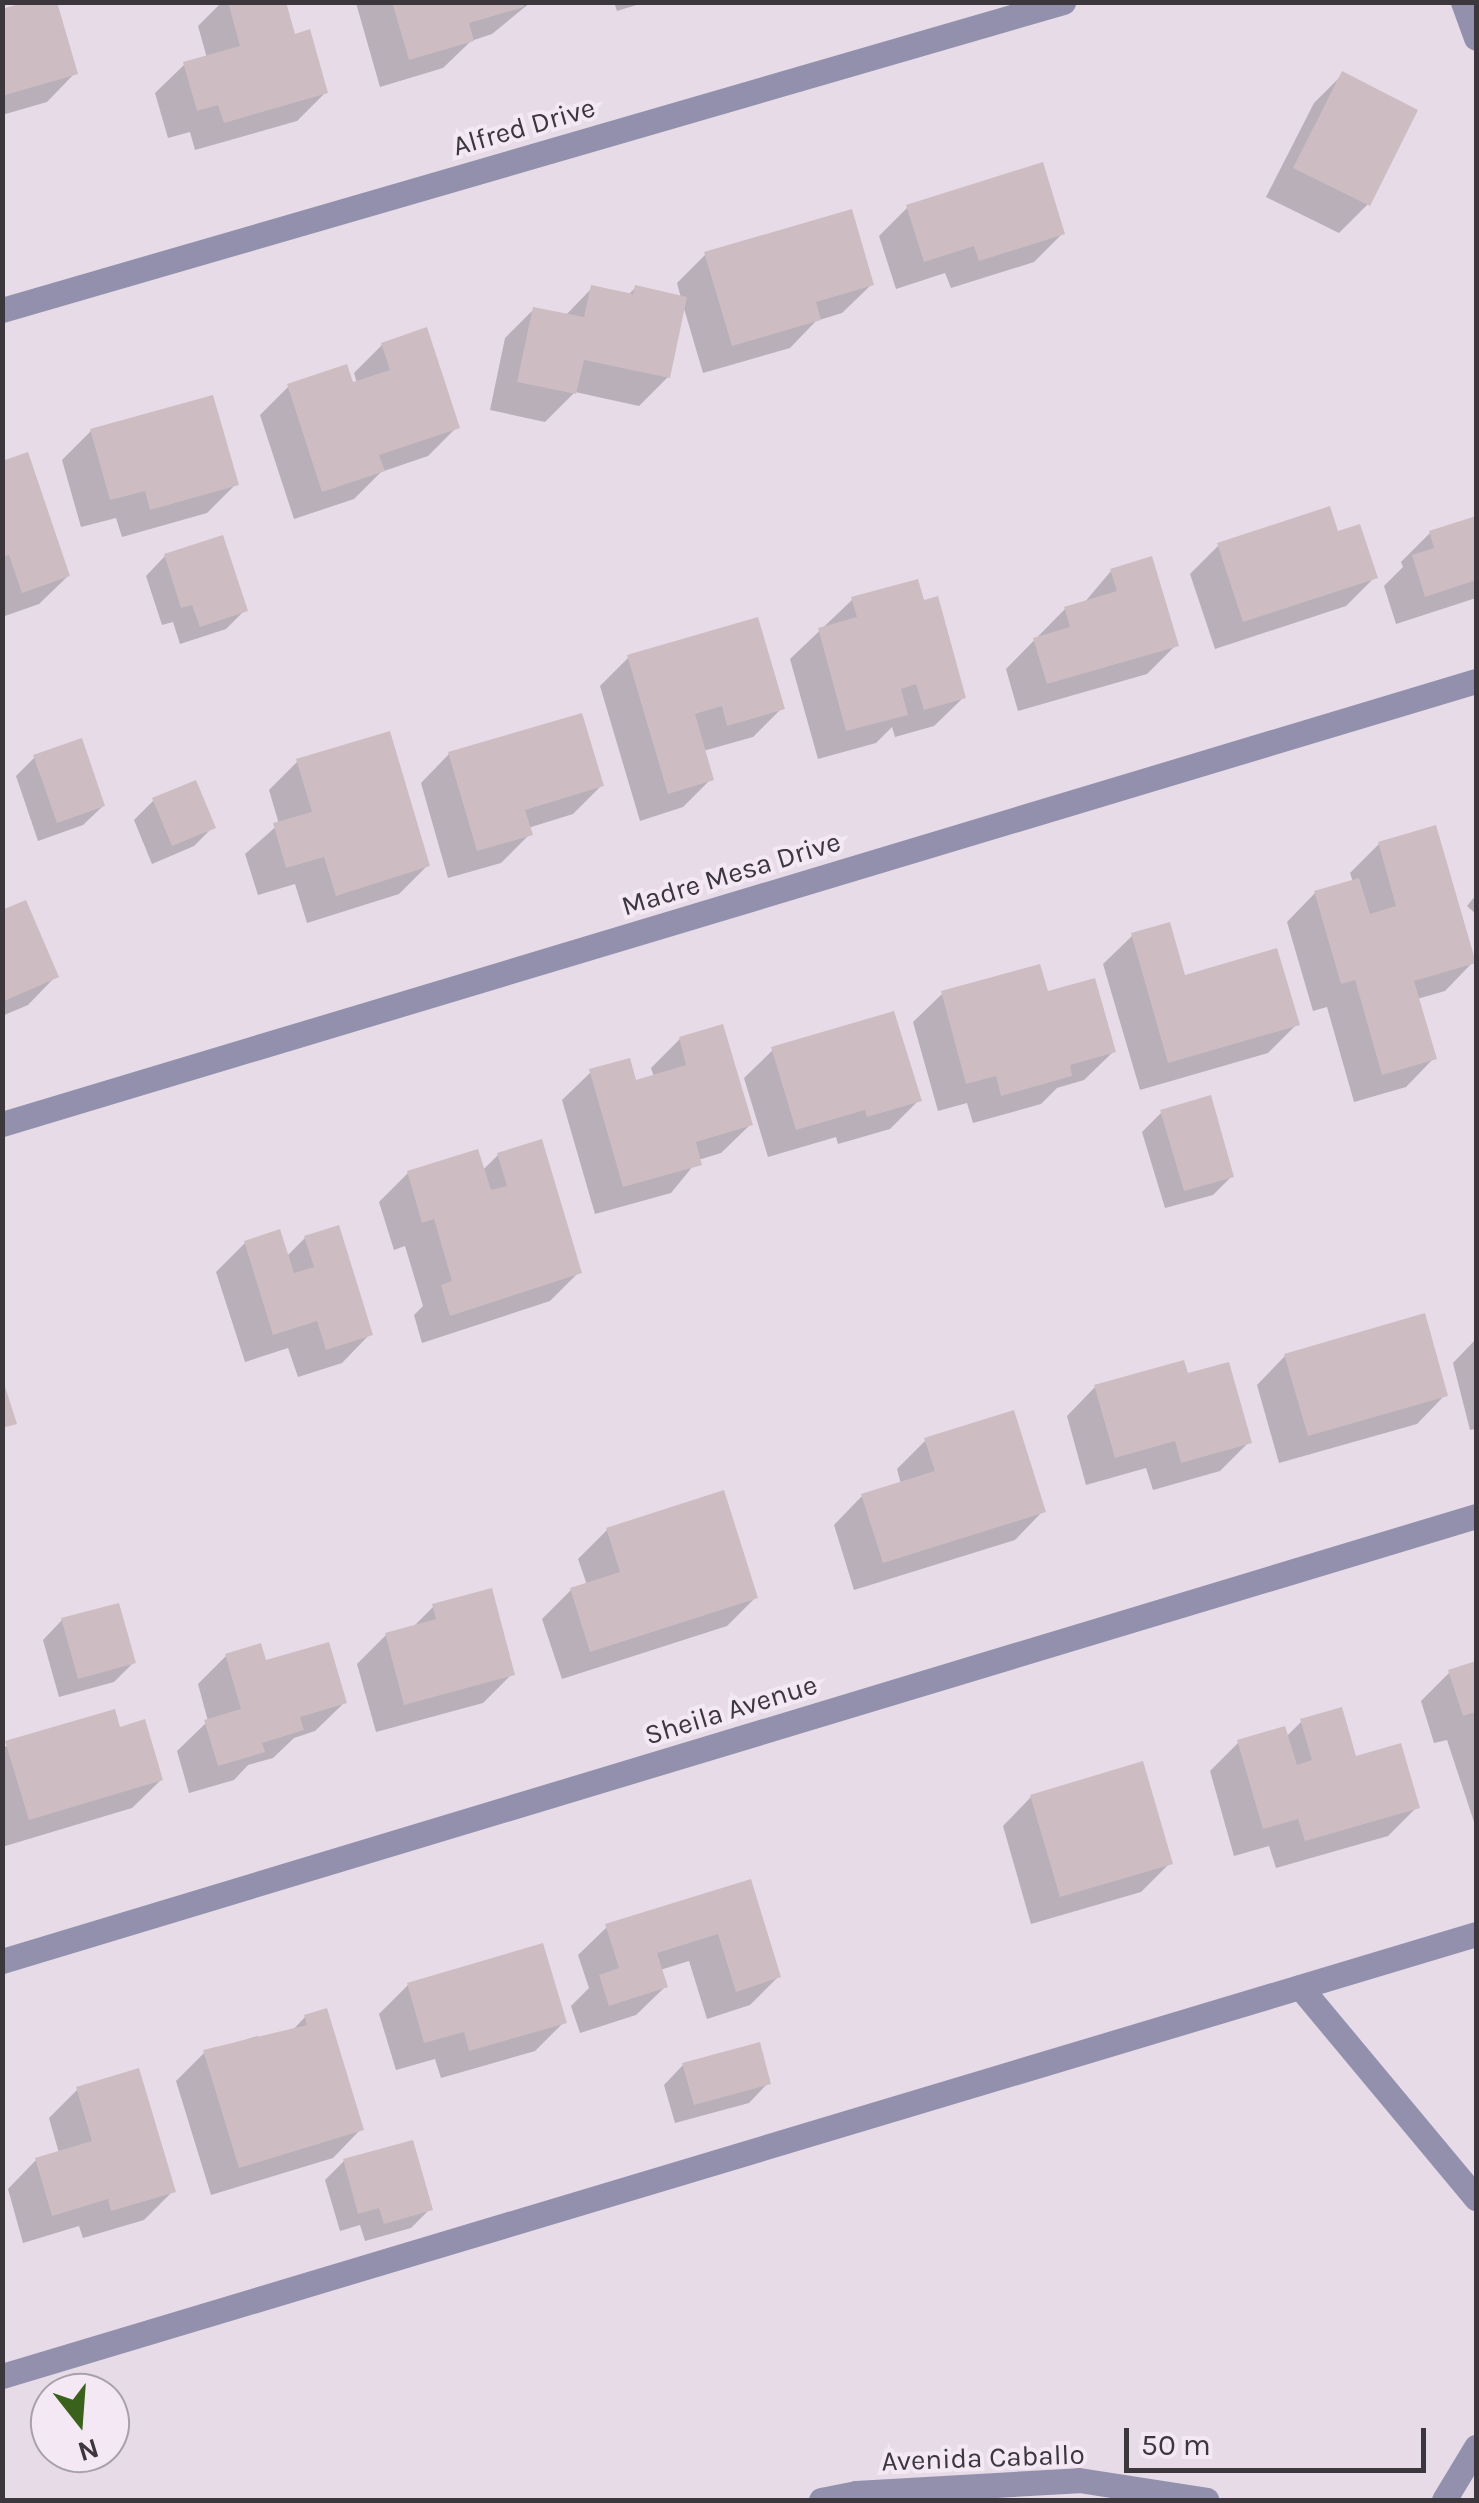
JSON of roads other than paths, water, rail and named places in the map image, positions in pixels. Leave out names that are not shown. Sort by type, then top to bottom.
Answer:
[{"type":"street","name":"Alfred Drive","points":[[2,310],[1063,2]]},
{"type":"street","points":[[1463,2],[1476,38]]},
{"type":"street","name":"Madre Mesa Drive","points":[[2,1124],[1476,682]]},
{"type":"street","name":"Sheila Avenue","points":[[2,1962],[1476,1516]]},
{"type":"street","points":[[2,2376],[1476,1934]]},
{"type":"street","points":[[1300,1987],[1476,2198]]},
{"type":"street","points":[[1444,2500],[1476,2447]]},
{"type":"street","name":"Avenida Caballo","points":[[822,2500],[856,2492],[1079,2480],[1206,2500]]}]
